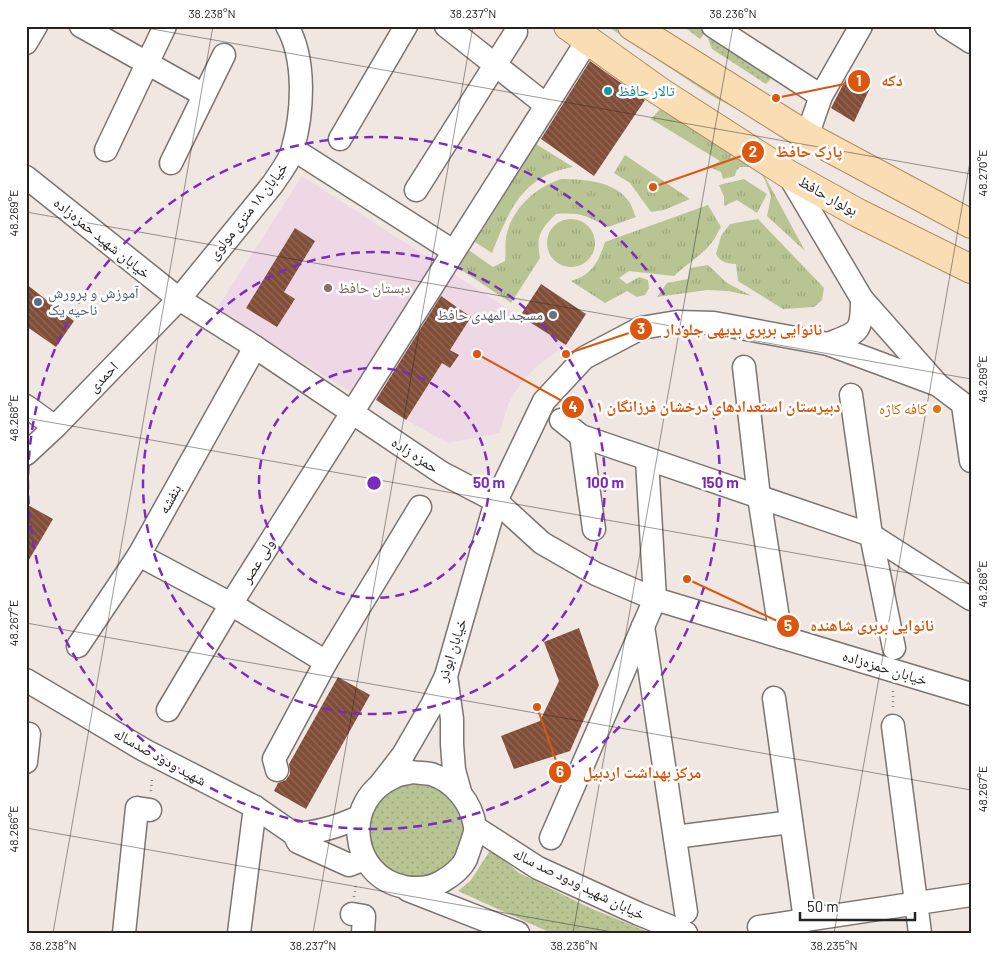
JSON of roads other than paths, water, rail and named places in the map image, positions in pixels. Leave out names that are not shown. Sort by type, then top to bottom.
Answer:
[{"type":"main road","name":"بولوار حافظ","points":[[568,26],[659,91],[788,174],[858,213],[971,269]]},
{"type":"main road","points":[[632,26],[807,136],[971,224]]},
{"type":"main road","points":[[788,174],[807,136]]},
{"type":"street","points":[[26,43],[36,26]]},
{"type":"street","points":[[81,26],[204,96]]},
{"type":"street","points":[[106,150],[166,26]]},
{"type":"street","name":"خیابان ۱۸ متری مولوی","points":[[178,299],[272,185],[293,149],[301,84],[295,44],[287,26]]},
{"type":"street","points":[[340,138],[406,26]]},
{"type":"street","points":[[446,26],[546,105]]},
{"type":"street","points":[[713,26],[821,96]]},
{"type":"street","points":[[807,136],[821,96],[861,26]]},
{"type":"street","points":[[946,26],[971,42]]},
{"type":"street","points":[[416,190],[516,32]]},
{"type":"street","name":"ولی عصر","points":[[168,710],[231,604],[582,49]]},
{"type":"street","points":[[171,163],[224,55]]},
{"type":"street","points":[[293,149],[453,251]]},
{"type":"street","points":[[788,174],[862,299],[938,385],[967,408],[971,461]]},
{"type":"street","name":"خیابان شهید حمزه‌زاده","points":[[26,177],[178,299]]},
{"type":"street","name":"حمزه زاده","points":[[178,299],[255,347],[351,413],[442,472],[496,501],[542,543],[596,574],[655,599]]},
{"type":"street","name":"احمدی","points":[[26,454],[55,427],[178,299]]},
{"type":"street","points":[[828,344],[857,331],[862,320],[862,299]]},
{"type":"street","name":"خیابان ابوذر","points":[[379,786],[403,755],[432,705],[446,676],[496,501],[544,401],[584,358],[641,328],[677,322],[714,323],[828,344],[938,385]]},
{"type":"street","name":"بنفشه","points":[[78,646],[139,555],[255,347]]},
{"type":"street","points":[[744,367],[759,497],[781,637]]},
{"type":"street","points":[[851,395],[871,535],[894,648]]},
{"type":"street","points":[[26,406],[55,427]]},
{"type":"street","points":[[561,420],[581,436],[871,535],[971,599]]},
{"type":"street","points":[[581,436],[594,529]]},
{"type":"street","points":[[551,838],[655,599],[647,459]]},
{"type":"street","points":[[277,770],[274,758],[326,662],[420,507]]},
{"type":"street","points":[[139,555],[231,604],[326,662]]},
{"type":"street","name":"خیابان حمزه‌زاده","points":[[655,599],[971,694]]},
{"type":"street","points":[[644,626],[686,922]]},
{"type":"street","points":[[395,885],[415,888],[434,885],[452,876],[465,861],[476,828],[469,808],[460,792],[454,770],[452,720],[446,676]]},
{"type":"street","name":"شهید ودود صدساله","points":[[26,680],[154,755],[255,807],[294,834],[298,842],[349,865],[366,860]]},
{"type":"street","points":[[774,698],[805,920]]},
{"type":"street","points":[[893,726],[920,933]]},
{"type":"street","points":[[26,762],[30,734]]},
{"type":"street","points":[[460,792],[446,781],[430,774],[412,772],[394,776],[379,786],[366,800],[359,817],[358,835],[361,849],[366,860],[380,875],[395,885],[518,933]]},
{"type":"street","points":[[239,933],[255,807]]},
{"type":"street","points":[[124,933],[137,808],[150,810]]},
{"type":"street","points":[[294,834],[329,830],[359,817]]},
{"type":"street","points":[[675,837],[791,822]]},
{"type":"street","name":"خیابان شهید ودود صد ساله","points":[[476,828],[538,868],[639,914],[686,922]]},
{"type":"street","points":[[759,927],[971,896]]},
{"type":"place","name":"تالار حافظ","points":[[608,91]]},
{"type":"place","name":"دکه","points":[[776,98]]},
{"type":"place","name":"پارک حافظ","points":[[653,187]]},
{"type":"place","name":"دبستان حافظ","points":[[328,288]]},
{"type":"place","name":"آموزش و پرورش ناحیه یک","points":[[38,302]]},
{"type":"place","name":"مسجد المهدی حافظ","points":[[553,315]]},
{"type":"place","name":"دبیرستان استعدادهای درخشان فرزانگان ۱","points":[[477,354]]},
{"type":"place","name":"نانوایی بربری بدیهی جلودار","points":[[566,354]]},
{"type":"place","name":"کافه کاژه","points":[[937,409]]},
{"type":"place","name":"نانوایی بربری شاهنده","points":[[687,579]]},
{"type":"place","name":"مرکز بهداشت اردبیل","points":[[537,707]]}]
